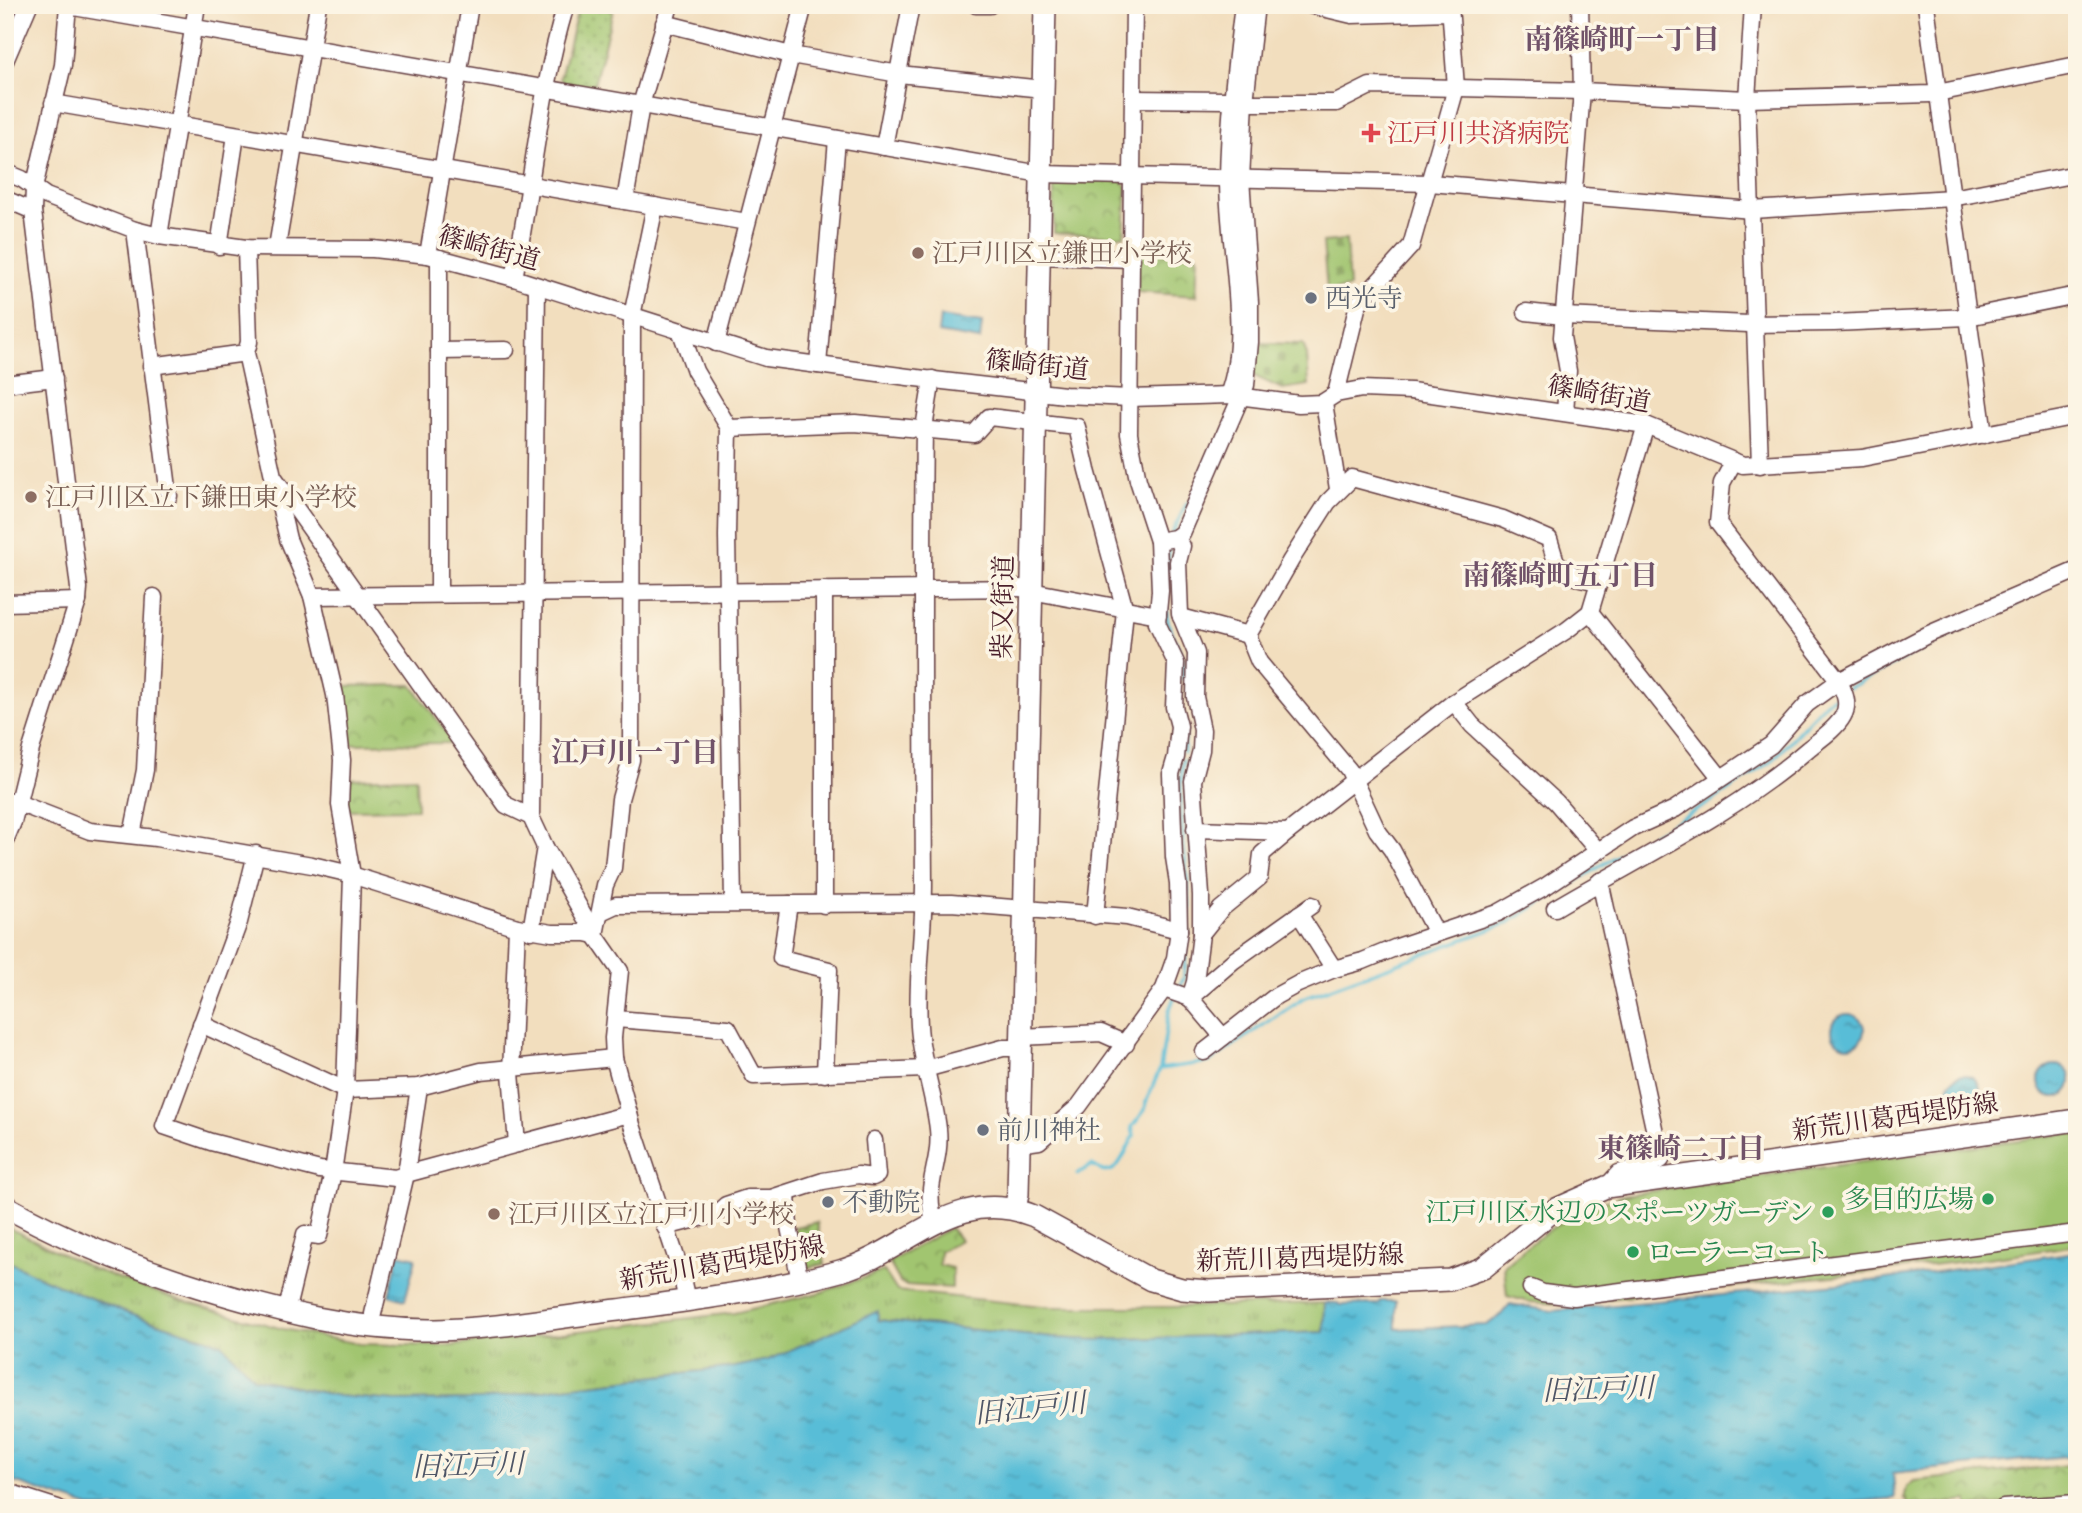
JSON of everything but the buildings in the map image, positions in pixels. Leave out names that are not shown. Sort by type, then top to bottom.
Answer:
[{"type":"main road","name":"柴又街道","points":[[1015,1209],[1018,1194],[1045,5]]},
{"type":"main road","name":"新荒川葛西堤防線","points":[[5,1206],[70,1240],[131,1264],[286,1313],[368,1327],[437,1330],[484,1327],[687,1301],[800,1281],[861,1263],[935,1223],[966,1210],[993,1207],[1015,1209],[1039,1218],[1151,1280],[1182,1289],[1209,1291],[1450,1280],[1483,1268],[1554,1210],[1606,1187],[2077,1120]]},
{"type":"street","points":[[5,61],[29,5]]},
{"type":"street","points":[[159,236],[197,5]]},
{"type":"street","points":[[276,247],[318,5]]},
{"type":"street","points":[[439,594],[439,351],[433,256],[443,170],[470,5]]},
{"type":"street","points":[[514,278],[547,89],[566,5]]},
{"type":"street","points":[[625,201],[641,105],[670,5]]},
{"type":"street","points":[[716,343],[804,5]]},
{"type":"street","points":[[884,147],[911,5]]},
{"type":"street","points":[[976,5],[990,5]]},
{"type":"street","points":[[1018,1144],[1039,1141],[1079,1106],[1126,1044],[1164,989],[1175,958],[1179,930],[1171,774],[1176,757],[1179,726],[1174,708],[1176,663],[1157,623],[1160,591],[1158,541],[1138,480],[1129,434],[1134,5]]},
{"type":"street","points":[[1158,541],[1175,538],[1182,533],[1204,484],[1233,396],[1238,340],[1235,179],[1242,5]]},
{"type":"street","points":[[1239,102],[1256,5]]},
{"type":"street","points":[[1310,5],[1352,15],[1450,9],[1457,88],[1412,246],[1358,304],[1336,394]]},
{"type":"street","points":[[1565,412],[1568,371],[1562,337],[1582,91],[1580,5]]},
{"type":"street","points":[[1753,5],[1746,99],[1760,465]]},
{"type":"street","points":[[1926,5],[1984,435]]},
{"type":"street","points":[[5,841],[12,802],[23,777],[78,601],[79,588],[33,211],[34,188],[62,65],[68,6],[124,10],[193,28],[1041,174],[1430,183],[1752,210],[1952,198],[2077,174]]},
{"type":"street","points":[[664,23],[791,55],[899,74],[1043,89]]},
{"type":"street","points":[[1133,99],[1336,103],[1370,86],[1582,91],[1746,99],[1938,94],[2077,65]]},
{"type":"street","points":[[52,103],[747,222]]},
{"type":"street","points":[[219,246],[236,135]]},
{"type":"street","points":[[818,365],[837,139]]},
{"type":"street","name":"篠崎街道","points":[[5,172],[22,179],[47,196],[135,230],[159,236],[246,248],[373,249],[433,256],[514,278],[766,358],[932,379],[1130,398],[1233,396],[1298,404],[1322,403],[1336,394],[1362,389],[1411,391],[1646,425],[1743,465],[1862,458],[2077,416]]},
{"type":"street","points":[[5,198],[33,211]]},
{"type":"street","points":[[595,935],[605,885],[616,853],[620,799],[631,760],[632,316],[655,206]]},
{"type":"street","points":[[135,230],[169,496]]},
{"type":"street","points":[[246,248],[249,342],[246,353],[288,539],[312,596],[325,647],[338,719],[342,761],[340,805],[352,875],[345,1090],[333,1172],[319,1236],[305,1234],[286,1313]]},
{"type":"street","points":[[1039,256],[1132,259]]},
{"type":"street","points":[[537,286],[531,817],[595,935],[620,971],[613,1038],[614,1058],[629,1114],[680,1269],[687,1301]]},
{"type":"street","points":[[1526,312],[1754,324],[1968,317],[2077,295]]},
{"type":"street","points":[[681,332],[695,371],[729,428],[728,591],[733,903]]},
{"type":"street","points":[[439,351],[506,350]]},
{"type":"street","points":[[151,366],[246,353]]},
{"type":"street","points":[[5,384],[54,378]]},
{"type":"street","points":[[932,379],[924,428],[924,904],[919,1022],[938,1133],[937,1157],[929,1193],[930,1210],[935,1223]]},
{"type":"street","points":[[1322,403],[1338,489]]},
{"type":"street","points":[[729,428],[855,423],[974,434],[989,416],[1036,424],[1077,427],[1125,610],[1095,916]]},
{"type":"street","points":[[1201,934],[1221,909],[1259,878],[1262,854],[1288,832],[1454,702],[1567,630],[1590,612],[1646,425]]},
{"type":"street","points":[[1555,908],[1698,828],[1744,799],[1804,752],[1843,715],[1847,698],[1839,681],[1718,523],[1722,483],[1734,461]]},
{"type":"street","points":[[272,476],[506,805],[531,817]]},
{"type":"street","points":[[1248,635],[1291,560],[1338,489],[1352,478],[1503,519],[1549,539],[1556,562],[1576,577],[1598,582]]},
{"type":"street","points":[[1175,538],[1182,546],[1178,562],[1181,617],[1196,653],[1195,697],[1202,730],[1202,750],[1192,780],[1201,895],[1201,934],[1195,982],[1190,998]]},
{"type":"street","points":[[1204,1052],[1276,996],[1334,969],[1498,913],[1582,864],[1598,850],[1633,828],[1675,809],[1771,745],[1807,705],[1839,681],[1929,634],[2077,570]]},
{"type":"street","points":[[824,590],[824,905]]},
{"type":"street","points":[[312,596],[1031,590],[1158,615]]},
{"type":"street","points":[[132,835],[145,770],[155,597]]},
{"type":"street","points":[[5,603],[78,601]]},
{"type":"street","points":[[1590,612],[1720,777]]},
{"type":"street","points":[[1181,617],[1248,635]]},
{"type":"street","points":[[1248,635],[1259,662],[1349,770],[1377,830],[1392,850],[1436,933]]},
{"type":"street","points":[[1454,702],[1472,725],[1556,802],[1598,850]]},
{"type":"street","points":[[12,802],[90,831],[256,854],[352,875],[524,929],[595,935]]},
{"type":"street","points":[[1195,829],[1288,832]]},
{"type":"street","points":[[517,1144],[511,1073],[524,929],[545,847]]},
{"type":"street","points":[[256,854],[239,922],[164,1126],[211,1142],[333,1172],[396,1178],[629,1114]]},
{"type":"street","points":[[1600,881],[1661,1160],[1619,1172],[1606,1187]]},
{"type":"street","points":[[789,904],[781,958],[829,970],[825,1074]]},
{"type":"street","points":[[601,912],[616,905],[951,904],[1126,917],[1179,930]]},
{"type":"street","points":[[1190,998],[1224,968],[1306,910],[1334,969]]},
{"type":"street","points":[[1164,989],[1190,998],[1223,1037]]},
{"type":"street","points":[[616,1019],[728,1028],[754,1076],[925,1069],[1020,1043],[1101,1033],[1126,1044]]},
{"type":"street","points":[[201,1024],[345,1090],[419,1087],[481,1071],[614,1058]]},
{"type":"street","points":[[373,1314],[406,1174],[419,1087]]},
{"type":"street","points":[[665,1227],[716,1214],[726,1205],[747,1198],[771,1198],[823,1181],[858,1175],[873,1177],[877,1175],[874,1140]]},
{"type":"street","points":[[787,1194],[789,1227],[800,1281]]},
{"type":"street","points":[[1531,1288],[1543,1293],[1574,1297],[2077,1233]]},
{"type":"street","points":[[5,1491],[58,1508]]},
{"type":"street","points":[[2003,1508],[2077,1503]]},
{"type":"green space","points":[[579,5],[593,5],[613,11],[593,88],[564,83],[560,78]]},
{"type":"green space","points":[[1059,180],[1121,180],[1127,187],[1124,236],[1054,233],[1054,187]]},
{"type":"green space","points":[[1346,240],[1349,288],[1327,291],[1323,242]]},
{"type":"green space","points":[[1137,252],[1198,255],[1196,296],[1137,292]]},
{"type":"green space","points":[[1255,343],[1303,344],[1307,355],[1309,385],[1282,389],[1250,374]]},
{"type":"green space","points":[[412,685],[454,743],[348,744],[338,686]]},
{"type":"green space","points":[[416,777],[417,809],[344,810],[345,779]]},
{"type":"green space","name":"江戸川区水辺のスポーツガーデン","points":[[2077,1132],[2077,1245],[1884,1271],[1562,1304],[1529,1302],[1507,1296],[1504,1266],[1560,1223],[1589,1208],[1624,1195]]},
{"type":"green space","points":[[817,1222],[825,1264],[801,1269],[795,1227]]},
{"type":"green space","points":[[5,1226],[93,1269],[178,1300],[283,1329],[360,1344],[450,1346],[734,1313],[819,1293],[884,1271],[897,1291],[1052,1307],[1325,1303],[1324,1332],[1097,1340],[878,1320],[878,1312],[768,1360],[735,1367],[564,1387],[481,1400],[395,1401],[338,1396],[253,1378],[221,1343],[129,1314],[5,1260]]},
{"type":"green space","points":[[950,1228],[960,1240],[940,1252],[939,1265],[952,1268],[952,1288],[905,1285],[900,1282],[889,1262]]},
{"type":"green space","points":[[2077,1464],[2077,1499],[1968,1507],[1968,1501],[1908,1507],[1907,1500],[1904,1499],[1907,1487],[1914,1481]]},
{"type":"water","points":[[940,317],[982,323],[980,340],[938,333]]},
{"type":"water","points":[[1848,1014],[1859,1019],[1864,1030],[1859,1041],[1848,1046],[1837,1041],[1832,1030],[1837,1019]]},
{"type":"water","points":[[2055,1065],[2066,1070],[2071,1081],[2066,1092],[2055,1097],[2044,1092],[2039,1081],[2044,1070]]},
{"type":"water","points":[[1964,1075],[1975,1080],[1980,1091],[1975,1102],[1964,1107],[1953,1102],[1948,1091],[1953,1080]]},
{"type":"water","name":"旧江戸川","points":[[2077,1252],[2077,1455],[1893,1473],[1895,1498],[1795,1508],[93,1508],[5,1479],[5,1260],[129,1314],[221,1343],[254,1378],[338,1396],[395,1401],[481,1400],[564,1387],[735,1367],[768,1360],[878,1311],[878,1320],[1097,1340],[1324,1332],[1325,1303],[1379,1304],[1380,1301],[1396,1301],[1396,1329],[1486,1325],[1499,1317],[1510,1304],[1552,1311],[1872,1281]]},
{"type":"water","points":[[399,1254],[416,1258],[405,1300],[389,1295]]},
{"type":"waterway","points":[[1172,533],[1187,503]]},
{"type":"waterway","points":[[1167,571],[1170,544]]},
{"type":"waterway","points":[[1849,688],[1953,633],[2017,604]]},
{"type":"waterway","points":[[1166,607],[1169,626],[1182,659],[1183,679]]},
{"type":"waterway","points":[[1077,1174],[1092,1165],[1102,1171],[1108,1171],[1121,1160],[1134,1136],[1132,1127],[1145,1110],[1160,1069],[1209,1062],[1303,998],[1508,923],[1704,806],[1771,762],[1826,702],[1839,694]]},
{"type":"waterway","points":[[1184,752],[1185,732]]},
{"type":"waterway","points":[[1179,988],[1184,978],[1189,910],[1181,813],[1183,760]]},
{"type":"waterway","points":[[1160,1069],[1169,1011],[1174,998]]},
{"type":"place","name":"江戸川共済病院","points":[[1371,133]]},
{"type":"place","name":"江戸川区立鎌田小学校","points":[[918,253]]},
{"type":"place","name":"西光寺","points":[[1311,298]]},
{"type":"place","name":"江戸川区立下鎌田東小学校","points":[[31,497]]},
{"type":"place","name":"前川神社","points":[[983,1130]]},
{"type":"place","name":"多目的広場","points":[[1988,1199]]},
{"type":"place","name":"不動院","points":[[828,1202]]},
{"type":"place","name":"江戸川区水辺のスポーツガーデン","points":[[1828,1212]]},
{"type":"place","name":"江戸川区立江戸川小学校","points":[[494,1214]]},
{"type":"place","name":"ローラーコート","points":[[1633,1252]]},
{"type":"district","name":"南篠崎町一丁目","points":[[1622,39]]},
{"type":"district","name":"南篠崎町五丁目","points":[[1560,575]]},
{"type":"district","name":"江戸川一丁目","points":[[635,752]]},
{"type":"district","name":"東篠崎二丁目","points":[[1681,1148]]}]
